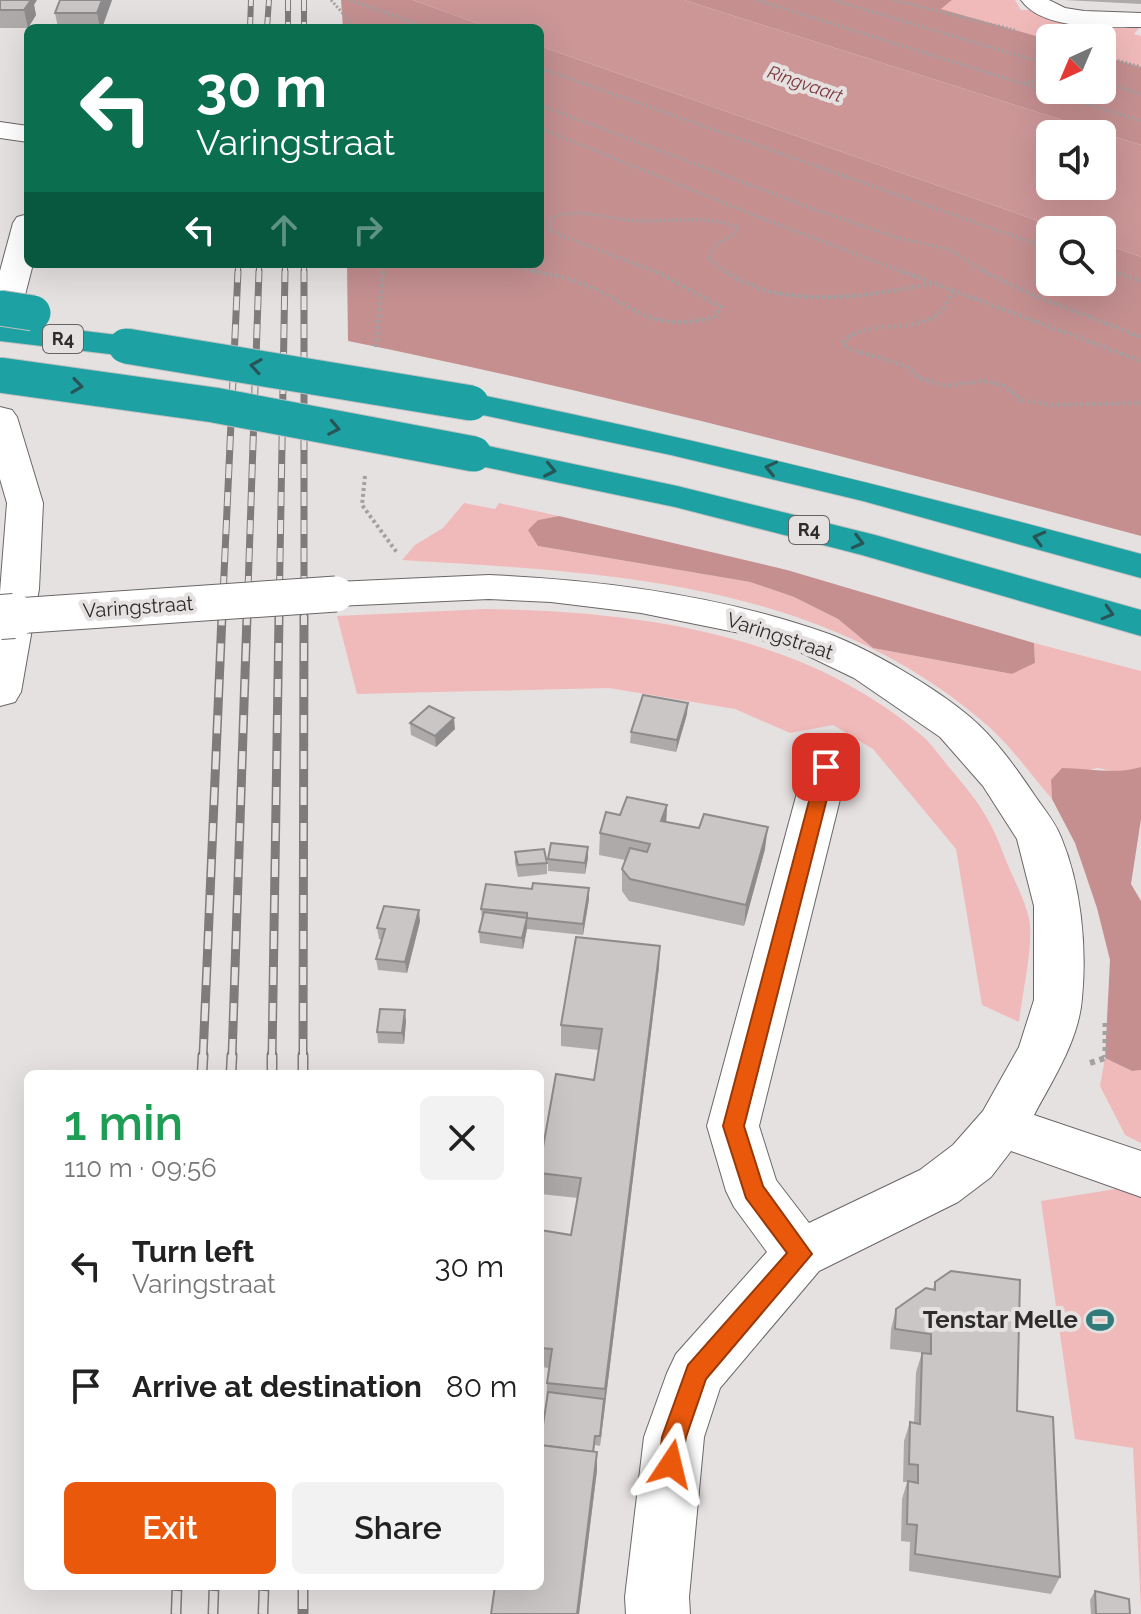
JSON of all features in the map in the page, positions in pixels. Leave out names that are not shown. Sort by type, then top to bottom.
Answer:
[{"type":"highway","points":[[0,308],[33,313],[126,346]]},
{"type":"highway","name":"R4","points":[[0,331],[126,346],[471,403],[671,444],[860,489],[1141,566]]},
{"type":"highway","name":"R4","points":[[0,375],[214,405],[474,454],[677,497],[860,543],[1141,623]]},
{"type":"street","points":[[1043,6],[1090,18],[1141,20]]},
{"type":"street","points":[[0,130],[24,133]]},
{"type":"street","points":[[0,331],[24,238]]},
{"type":"street","points":[[0,417],[25,503],[20,589],[0,692]]},
{"type":"street","name":"Varingstraat","points":[[0,617],[489,587],[551,590],[641,601],[746,622],[816,644],[868,668],[955,727],[998,775],[1039,837],[1057,906],[1058,1000],[1043,1051],[1001,1126],[972,1161],[939,1186],[800,1254],[696,1373],[674,1437],[657,1597],[658,1614]]},
{"type":"street","points":[[800,1254],[753,1191],[733,1126],[826,767]]},
{"type":"street","points":[[1001,1126],[1141,1174]]},
{"type":"path","points":[[331,0],[352,24]]},
{"type":"path","points":[[350,0],[417,24]]},
{"type":"path","points":[[757,0],[1141,121]]},
{"type":"path","points":[[833,0],[1036,61]]},
{"type":"path","points":[[893,0],[1023,32]]},
{"type":"path","points":[[1116,60],[1141,67]]},
{"type":"path","points":[[544,69],[1036,244]]},
{"type":"path","points":[[1021,83],[1036,80]]},
{"type":"path","points":[[1116,86],[1141,94]]},
{"type":"path","points":[[544,107],[819,211],[898,238],[948,249],[971,265],[1035,296],[1141,337]]},
{"type":"path","points":[[544,130],[761,218],[1141,361]]},
{"type":"path","points":[[520,268],[577,281],[627,308],[670,324],[696,322],[716,316],[721,307],[688,292],[672,279],[610,251],[566,241],[549,229],[551,218],[579,210],[636,221],[701,216],[726,222],[737,227],[735,234],[717,244],[708,259],[723,272],[777,291],[832,296],[894,291],[933,283]]},
{"type":"path","points":[[1116,272],[1141,281]]},
{"type":"path","points":[[953,290],[940,313],[914,323],[861,330],[848,334],[843,342],[847,348],[906,366],[920,378],[944,386],[985,381],[1004,386],[1022,400],[1051,405],[1141,403]]},
{"type":"path","points":[[362,505],[402,560]]},
{"type":"shaded area","points":[[341,0],[413,0],[479,24],[343,24]]},
{"type":"shaded area","points":[[684,0],[952,0],[941,9],[1036,36],[1036,104],[1116,104],[1116,60],[1141,67],[1141,145],[1116,137],[1116,120],[1062,120]]},
{"type":"shaded area","points":[[952,0],[1015,0],[1021,10],[1034,10],[1076,24],[1036,24],[1036,36],[940,9]]},
{"type":"shaded area","points":[[1116,27],[1139,28],[1134,34],[1141,36],[1141,67],[1116,60]]},
{"type":"shaded area","points":[[544,47],[1036,220],[1036,296],[1116,296],[1116,248],[1141,257],[1141,536],[845,457],[348,341],[347,268],[544,268]]},
{"type":"shaded area","points":[[464,503],[495,509],[499,503],[559,516],[538,520],[538,546],[750,582],[794,597],[838,619],[873,648],[1012,674],[1035,663],[1034,643],[1141,671],[1141,767],[1123,773],[1097,768],[1051,780],[1052,799],[988,726],[924,678],[856,641],[785,613],[711,594],[635,580],[402,560],[415,545],[443,528]]},
{"type":"shaded area","points":[[559,516],[787,570],[1034,643],[1035,663],[1012,674],[873,648],[838,619],[794,597],[750,582],[538,546],[528,530],[538,520]]},
{"type":"shaded area","points":[[486,609],[600,615],[715,634],[824,672],[874,700],[920,734],[967,788],[988,819],[1027,910],[1030,948],[1019,1022],[982,1005],[956,849],[873,749],[833,725],[790,733],[735,709],[609,688],[357,694],[337,616]]},
{"type":"shaded area","points":[[1141,767],[1141,819],[1131,884],[1141,901],[1141,1070],[1132,1071],[1105,1058],[1110,960],[1097,908],[1075,843],[1052,799],[1051,780],[1062,768],[1112,771]]},
{"type":"shaded area","points":[[1105,1058],[1132,1071],[1141,1070],[1141,1143],[1125,1135],[1100,1086]]},
{"type":"shaded area","name":"Tenstar Melle","points":[[1141,1161],[1141,1609],[1133,1448],[1075,1439],[1041,1201],[1134,1186]]},
{"type":"water","name":"Ringvaart","points":[[413,0],[684,0],[1062,120],[1036,120],[1036,200],[1116,200],[1116,137],[1141,145],[1141,257],[1116,248],[1116,216],[1036,216],[1036,220],[544,47],[544,24],[479,24]]},
{"type":"building","points":[[0,0],[31,0],[24,10],[0,10]]},
{"type":"building","points":[[60,0],[102,0],[97,13],[55,13]]},
{"type":"building","points":[[643,695],[688,703],[677,740],[631,732]]},
{"type":"building","points":[[429,706],[454,718],[435,736],[410,723]]},
{"type":"building","points":[[627,797],[667,805],[661,821],[699,828],[704,814],[768,827],[746,905],[630,879],[622,869],[630,848],[647,852],[650,844],[600,833],[606,812],[620,815]]},
{"type":"building","points":[[551,843],[588,847],[585,863],[548,859]]},
{"type":"building","points":[[544,849],[547,863],[518,865],[515,852]]},
{"type":"building","points":[[533,883],[589,888],[583,924],[527,918],[527,913],[481,909],[486,884],[532,889]]},
{"type":"building","points":[[384,906],[419,910],[405,962],[376,959],[385,929],[377,928]]},
{"type":"building","points":[[484,912],[527,918],[522,938],[479,932]]},
{"type":"building","points":[[576,937],[660,946],[605,1389],[547,1383],[552,1349],[544,1348],[544,1231],[571,1235],[581,1178],[544,1173],[544,1142],[556,1074],[594,1080],[602,1029],[561,1025]]},
{"type":"building","points":[[380,1009],[405,1010],[402,1033],[377,1032]]},
{"type":"building","points":[[951,1271],[1020,1280],[1017,1411],[1053,1417],[1060,1577],[915,1554],[917,1525],[907,1524],[908,1481],[918,1483],[918,1465],[909,1464],[910,1422],[920,1424],[922,1353],[931,1354],[931,1334],[895,1329],[896,1309],[926,1288],[935,1290],[935,1282]]},
{"type":"building","points":[[548,1392],[604,1399],[600,1436],[595,1436],[593,1452],[544,1446]]},
{"type":"building","points":[[544,1445],[597,1452],[577,1614],[491,1614],[494,1590],[544,1590]]},
{"type":"building","points":[[1095,1591],[1129,1599],[1130,1614],[1096,1614]]},
{"type":"railway","points":[[250,24],[251,0]]},
{"type":"railway","points":[[267,24],[269,0]]},
{"type":"railway","points":[[288,0],[288,24]]},
{"type":"railway","points":[[304,0],[304,24]]},
{"type":"railway","points":[[304,268],[304,616]]},
{"type":"railway","points":[[222,618],[238,271]]},
{"type":"railway","points":[[247,618],[259,271]]},
{"type":"railway","points":[[279,618],[285,271]]},
{"type":"railway","points":[[203,1057],[222,616]]},
{"type":"railway","points":[[232,1057],[247,616]]},
{"type":"railway","points":[[272,1057],[279,616]]},
{"type":"railway","points":[[303,1057],[304,616]]},
{"type":"railway","points":[[202,1070],[203,1055]]},
{"type":"railway","points":[[231,1070],[232,1055]]},
{"type":"railway","points":[[272,1057],[272,1070]]},
{"type":"railway","points":[[303,1057],[303,1070]]},
{"type":"railway","points":[[176,1614],[177,1590]]},
{"type":"railway","points":[[213,1614],[214,1590]]},
{"type":"railway","points":[[263,1614],[264,1590]]},
{"type":"railway","points":[[303,1590],[303,1614]]},
{"type":"place","name":"Tenstar Melle","points":[[1100,1320]]},
{"type":"route","points":[[671,1464],[674,1437],[696,1373],[800,1254],[753,1191],[733,1126],[826,767]]}]
